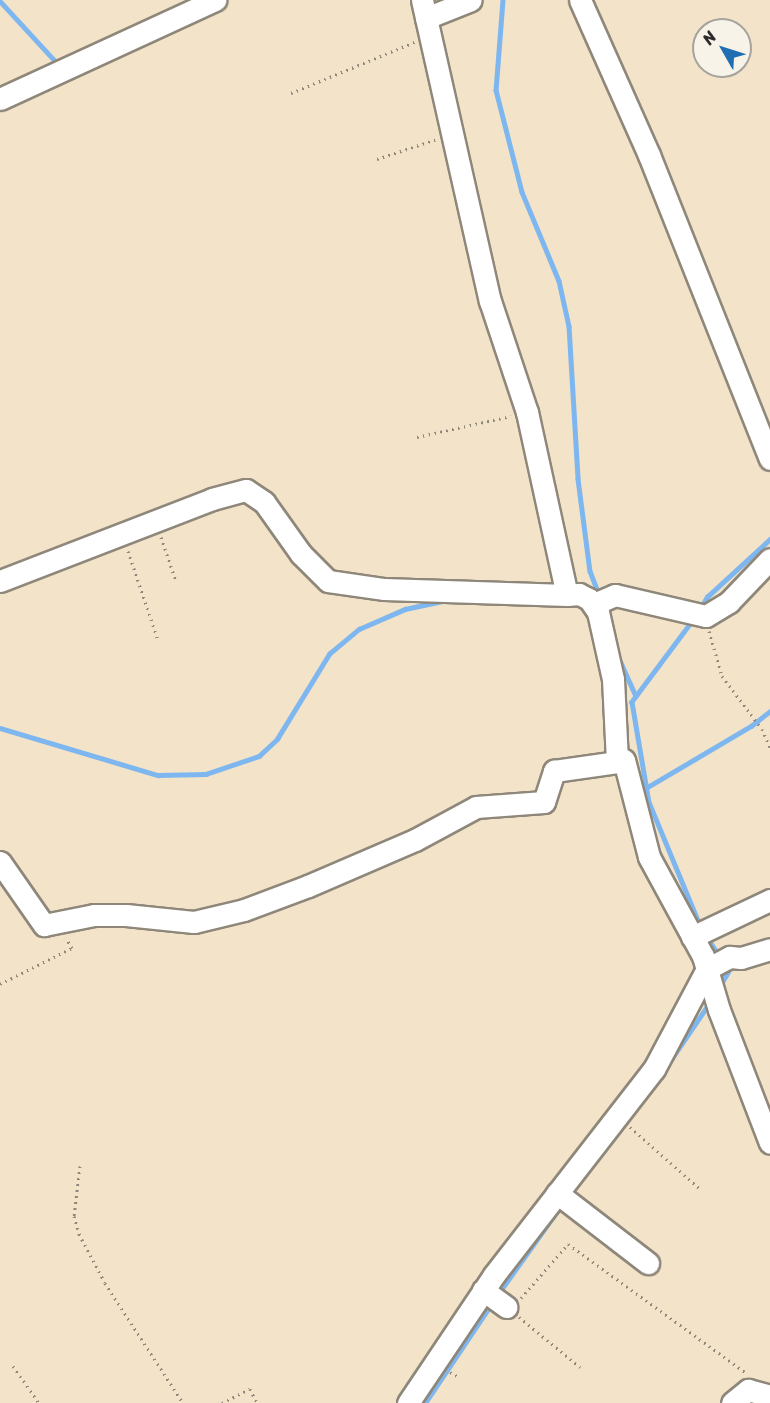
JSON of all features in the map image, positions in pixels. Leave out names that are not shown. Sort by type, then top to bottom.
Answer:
[{"type":"street","points":[[0,99],[216,0]]},
{"type":"street","points":[[471,0],[426,18],[490,301],[527,412],[567,595]]},
{"type":"street","points":[[580,0],[649,155],[770,459]]},
{"type":"street","points":[[0,581],[155,521],[246,490],[264,502],[301,554],[328,581],[384,589],[579,594],[600,601],[698,615],[729,602],[770,559]]},
{"type":"street","points":[[600,601],[613,679],[617,762]]},
{"type":"street","points":[[0,862],[44,925],[94,915],[194,922],[233,914],[405,844],[476,807],[544,802],[554,771],[624,760],[650,857],[698,933],[715,975],[770,1143]]},
{"type":"street","points":[[698,933],[770,900]]},
{"type":"street","points":[[408,1403],[483,1290],[654,1069],[715,975],[741,958],[770,949]]},
{"type":"street","points":[[557,1193],[648,1263]]},
{"type":"street","points":[[483,1290],[508,1309]]},
{"type":"street","points":[[732,1403],[748,1390],[770,1396]]},
{"type":"path","points":[[291,93],[426,18]]},
{"type":"path","points":[[377,159],[453,134]]},
{"type":"path","points":[[417,437],[527,412]]},
{"type":"path","points":[[155,521],[176,581]]},
{"type":"path","points":[[122,534],[158,640]]},
{"type":"path","points":[[698,615],[723,676],[762,729],[770,747]]},
{"type":"path","points":[[0,984],[72,948],[58,924]]},
{"type":"path","points":[[634,1131],[699,1188]]},
{"type":"path","points":[[80,1166],[74,1216],[79,1234],[105,1283],[183,1403]]},
{"type":"path","points":[[580,1367],[508,1309],[568,1244],[752,1377]]},
{"type":"path","points":[[13,1366],[39,1403]]},
{"type":"path","points":[[222,1403],[250,1389],[257,1403]]},
{"type":"waterway","points":[[503,0],[496,90],[522,192],[559,281],[569,326],[578,479],[590,571],[599,594]]},
{"type":"waterway","points":[[0,1],[56,62]]},
{"type":"waterway","points":[[700,609],[707,597],[770,539]]},
{"type":"waterway","points":[[0,728],[158,775],[206,774],[259,756],[277,739],[329,654],[359,629],[405,609],[443,601]]},
{"type":"waterway","points":[[694,619],[632,702],[649,802],[700,925]]},
{"type":"waterway","points":[[617,654],[636,696]]},
{"type":"waterway","points":[[646,788],[751,726],[770,711]]},
{"type":"waterway","points":[[706,935],[719,956]]},
{"type":"waterway","points":[[719,987],[728,972],[725,966]]},
{"type":"waterway","points":[[668,1064],[710,1002]]},
{"type":"waterway","points":[[498,1294],[558,1210]]},
{"type":"waterway","points":[[425,1403],[492,1303]]}]
